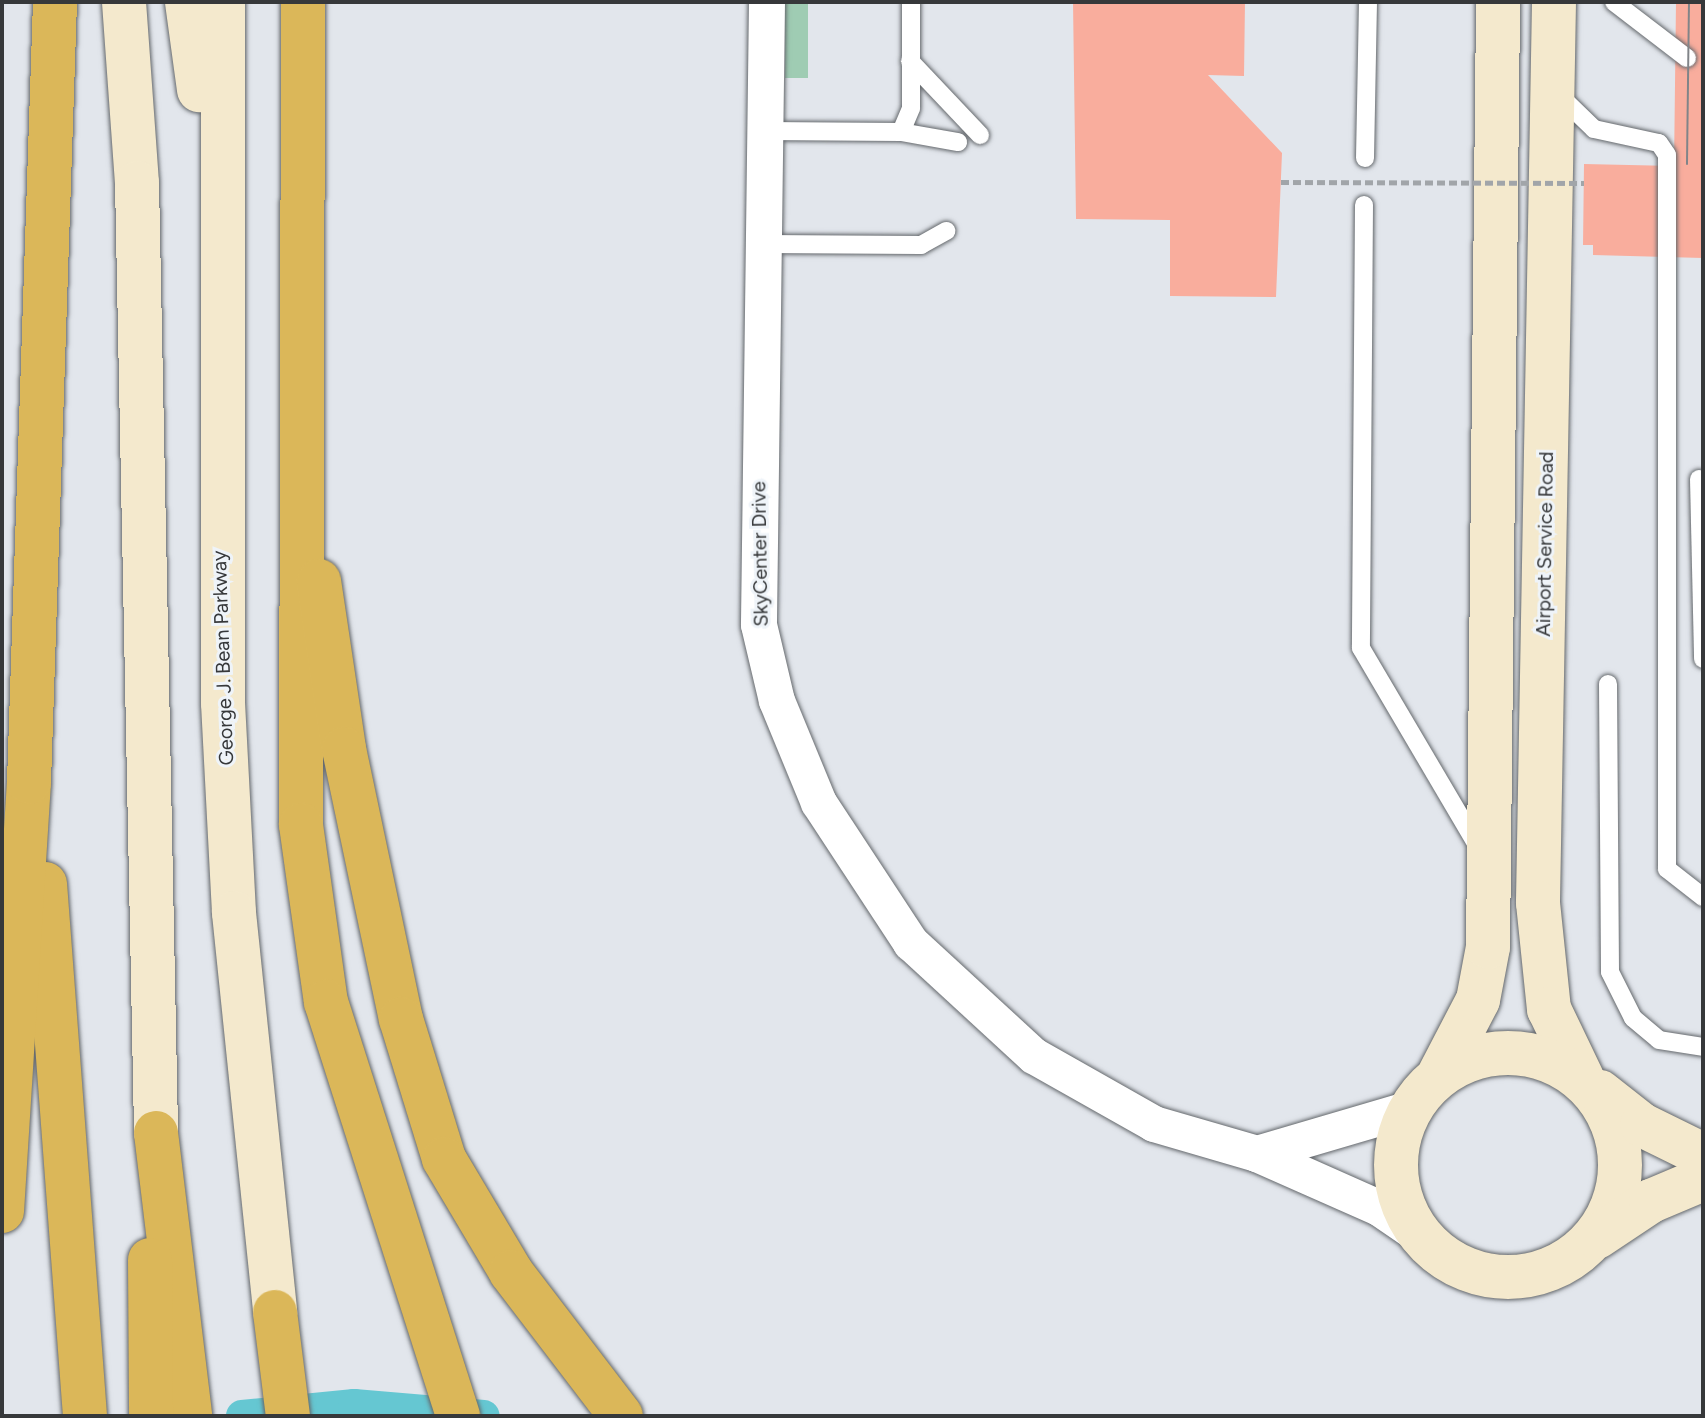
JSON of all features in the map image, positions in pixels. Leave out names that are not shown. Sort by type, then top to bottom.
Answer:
[{"type":"highway","points":[[2,1211],[33,673],[55,2]]},
{"type":"highway","points":[[303,2],[298,323],[301,825],[326,1002],[398,1243],[458,1416]]},
{"type":"highway","points":[[298,323],[319,582],[344,749],[401,1019],[444,1159],[511,1272],[621,1416]]},
{"type":"highway","points":[[33,673],[75,1312],[85,1416]]},
{"type":"highway","points":[[151,1416],[164,1334],[156,1133]]},
{"type":"highway","points":[[275,1312],[288,1416]]},
{"type":"highway","points":[[164,1334],[190,1416]]},
{"type":"street","points":[[124,2],[137,183],[156,1133]]},
{"type":"street","points":[[187,2],[209,156],[217,296]]},
{"type":"street","name":"George J. Bean Parkway","points":[[223,2],[217,296],[234,913],[275,1312]]},
{"type":"street","name":"SkyCenter Drive","points":[[767,2],[759,625],[786,728],[839,841],[911,943],[1034,1056],[1154,1124],[1257,1154],[1379,1208],[1420,1236]]},
{"type":"street","points":[[1498,2],[1488,947],[1478,1000],[1440,1073],[1413,1108],[1396,1164],[1401,1202],[1420,1236],[1449,1262],[1485,1276],[1524,1277],[1561,1265],[1651,1201],[1703,1179]]},
{"type":"street","name":"Airport Service Road","points":[[1554,2],[1538,917],[1549,1009],[1586,1081],[1642,1125],[1703,1155]]},
{"type":"street","points":[[1440,1073],[1482,1056],[1517,1054],[1586,1081],[1618,1139],[1621,1174],[1613,1209],[1592,1241]]},
{"type":"street","points":[[1257,1154],[1413,1108]]},
{"type":"lane","points":[[901,132],[911,108],[911,2]]},
{"type":"lane","points":[[1365,158],[1368,2]]},
{"type":"lane","points":[[1614,2],[1687,58]]},
{"type":"lane","points":[[910,61],[980,135]]},
{"type":"lane","points":[[1553,78],[1580,121],[1659,143],[1667,155],[1667,869],[1703,897]]},
{"type":"lane","points":[[764,131],[901,132],[958,142]]},
{"type":"lane","points":[[1364,205],[1361,648],[1488,863]]},
{"type":"lane","points":[[763,244],[921,245],[946,231]]},
{"type":"lane","points":[[1701,485],[1703,659]]},
{"type":"lane","points":[[1608,684],[1610,972],[1633,1018],[1659,1040],[1703,1047]]},
{"type":"path","points":[[1281,182],[1584,183]]},
{"type":"green space","points":[[785,2],[808,2],[808,78],[785,78]]},
{"type":"building","points":[[1073,2],[1245,2],[1244,76],[1208,75],[1282,153],[1276,297],[1170,296],[1170,220],[1076,219]]},
{"type":"building","points":[[1676,2],[1703,2],[1703,258],[1593,255],[1593,245],[1583,245],[1584,164],[1674,166]]},
{"type":"waterway","points":[[242,1416],[354,1405],[484,1416]]},
{"type":"tram line","points":[[1687,164],[1689,2]]}]
